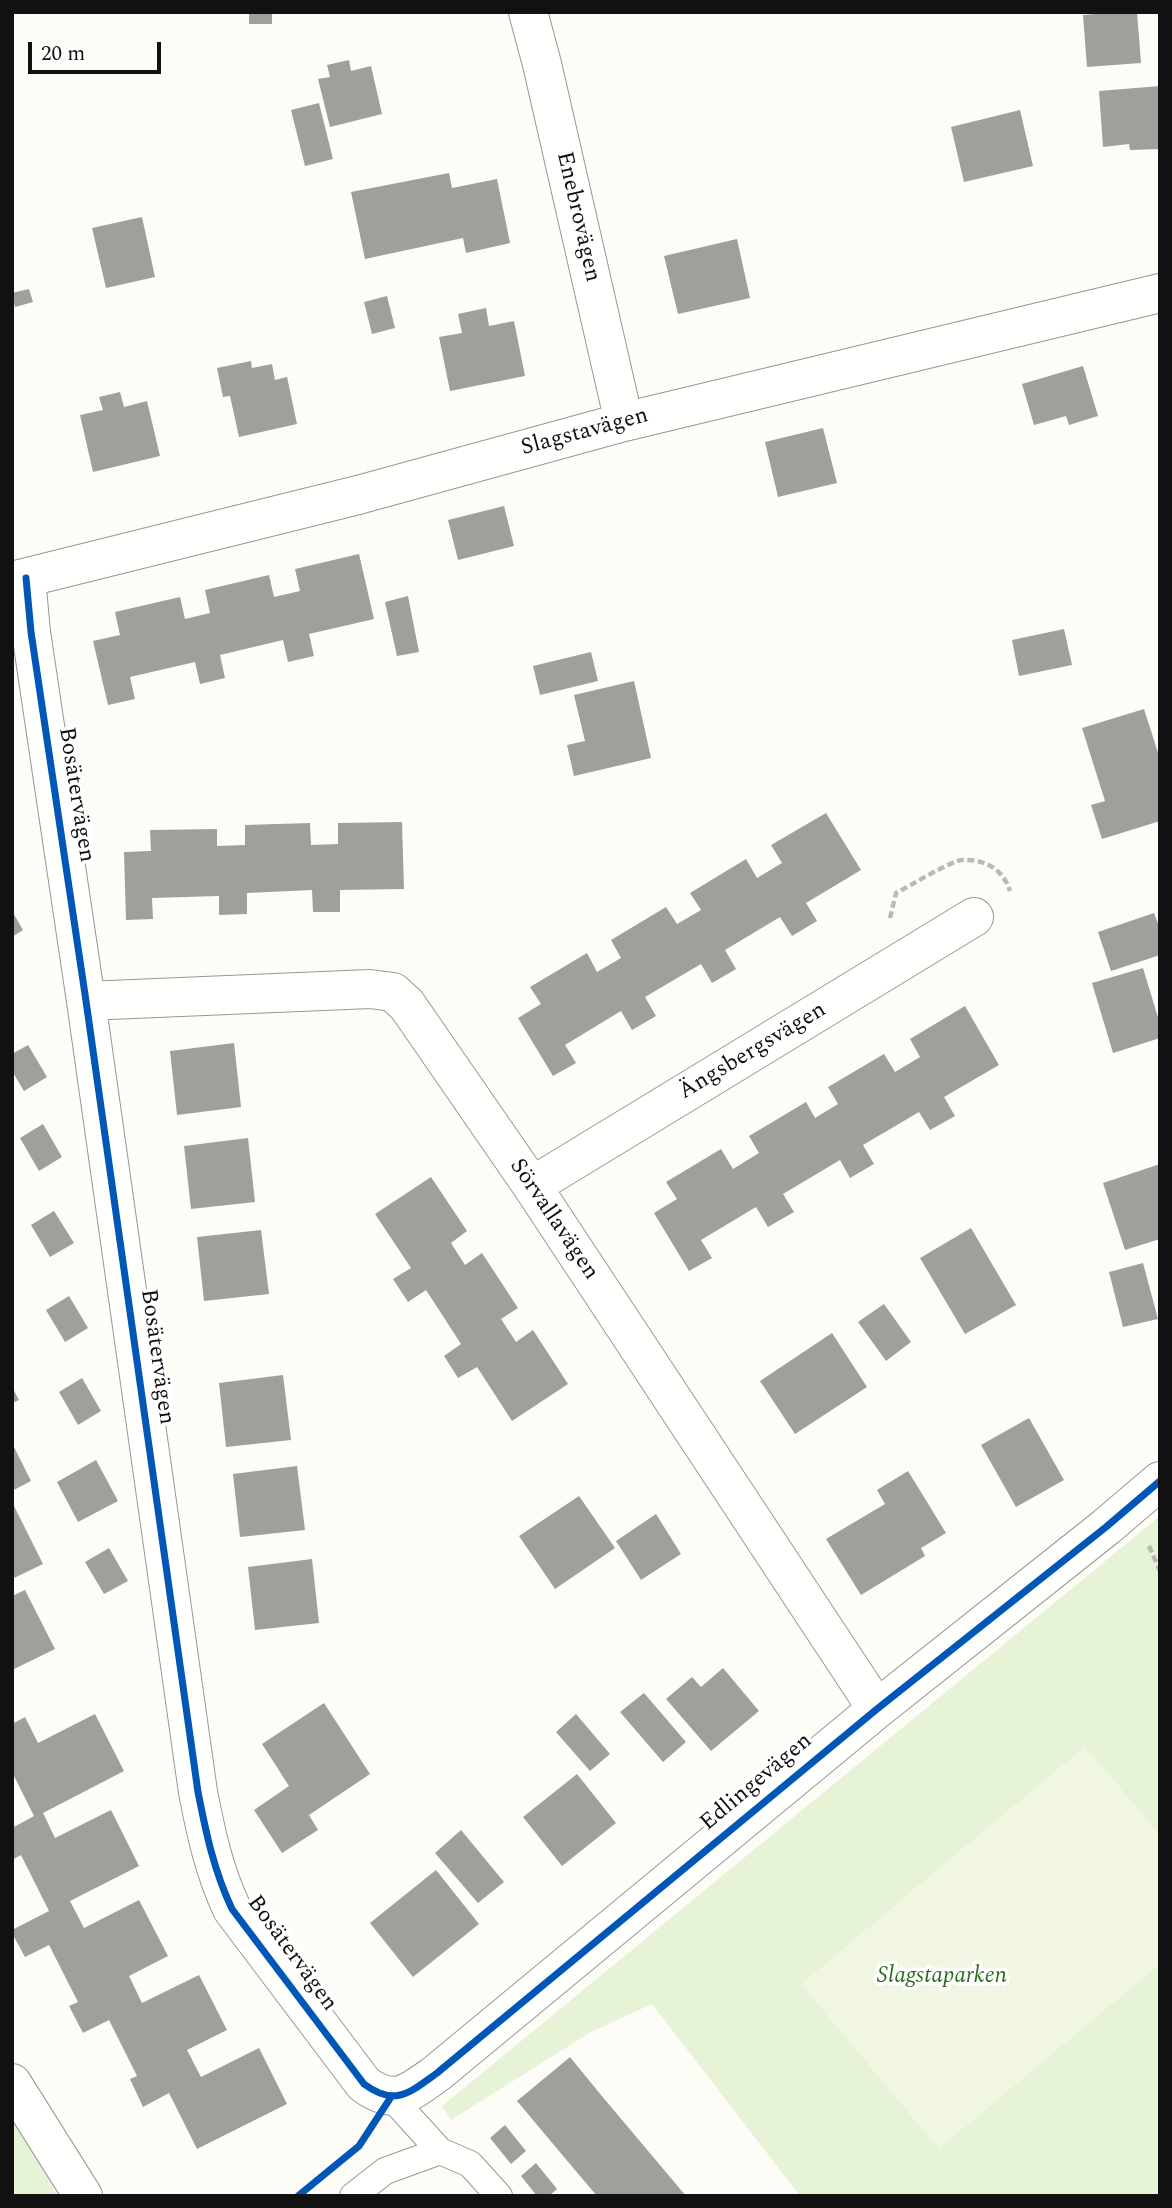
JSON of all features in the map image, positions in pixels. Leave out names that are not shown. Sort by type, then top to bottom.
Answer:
[{"type":"street","name":"Enebrovägen","points":[[527,12],[542,64],[624,422]]},
{"type":"street","name":"Slagstavägen","points":[[19,580],[358,495],[624,422],[1160,293]]},
{"type":"street","name":"Bosätervägen","points":[[19,580],[31,632],[198,1792],[210,1851],[218,1880],[232,1909],[364,2084],[382,2094]]},
{"type":"street","name":"Ängsbergsvägen","points":[[531,1186],[974,917]]},
{"type":"street","name":"Sörvallavägen","points":[[86,1001],[370,989],[393,992],[407,1005],[531,1186],[877,1709]]},
{"type":"street","name":"Edlingevägen","points":[[382,2094],[407,2095],[437,2073],[877,1709],[1160,1481]]},
{"type":"street","points":[[12,2083],[83,2196]]},
{"type":"lane","points":[[382,2094],[440,2151],[470,2164],[499,2196]]},
{"type":"lane","points":[[353,2196],[385,2171],[440,2151]]},
{"type":"path","points":[[889,927],[891,906],[897,892],[961,860],[991,864],[1006,877],[1012,897]]},
{"type":"green space","name":"Slagstaparken","points":[[1160,1516],[1160,2196],[800,2196],[652,2004],[591,2032],[451,2120],[442,2106]]},
{"type":"green space","points":[[1085,1746],[1160,1835],[1160,1964],[939,2149],[801,1984]]},
{"type":"green space","points":[[12,2118],[40,2160],[57,2196],[12,2196]]},
{"type":"building","points":[[249,12],[272,12],[272,24],[249,24]]},
{"type":"building","points":[[1137,12],[1141,63],[1087,67],[1083,15]]},
{"type":"building","points":[[349,60],[351,71],[371,66],[382,114],[330,127],[318,79],[330,77],[327,65]]},
{"type":"building","points":[[1160,86],[1160,149],[1130,150],[1129,144],[1103,147],[1099,91]]},
{"type":"building","points":[[319,103],[333,159],[305,166],[291,110]]},
{"type":"building","points":[[1020,110],[1033,166],[964,182],[951,127]]},
{"type":"building","points":[[449,173],[452,188],[497,179],[510,243],[466,253],[463,238],[365,259],[351,192]]},
{"type":"building","points":[[142,217],[155,277],[106,288],[92,228]]},
{"type":"building","points":[[737,239],[750,298],[678,314],[664,256]]},
{"type":"building","points":[[29,289],[33,302],[15,307],[12,293]]},
{"type":"building","points":[[387,296],[395,328],[372,334],[364,302]]},
{"type":"building","points":[[486,308],[489,326],[514,321],[525,376],[450,391],[439,337],[462,333],[458,314]]},
{"type":"building","points":[[251,361],[252,368],[272,364],[275,380],[287,377],[297,424],[239,437],[230,396],[223,397],[217,368]]},
{"type":"building","points":[[1083,366],[1098,416],[1069,425],[1066,416],[1034,425],[1022,384]]},
{"type":"building","points":[[120,392],[124,407],[147,401],[160,456],[93,472],[80,415],[103,410],[99,397]]},
{"type":"building","points":[[823,428],[837,483],[778,497],[765,442]]},
{"type":"building","points":[[504,506],[514,546],[458,560],[448,520]]},
{"type":"building","points":[[359,554],[374,619],[309,634],[314,656],[288,662],[283,640],[220,655],[225,678],[200,684],[195,662],[130,677],[135,699],[108,705],[93,641],[120,635],[115,612],[180,597],[185,619],[210,613],[205,590],[269,575],[274,597],[300,591],[295,569]]},
{"type":"building","points":[[408,596],[419,652],[397,656],[385,602]]},
{"type":"building","points":[[1064,629],[1072,665],[1019,676],[1012,640]]},
{"type":"building","points":[[591,652],[598,681],[540,695],[533,666]]},
{"type":"building","points":[[634,681],[651,758],[574,776],[567,745],[585,741],[574,695]]},
{"type":"building","points":[[1144,709],[1160,759],[1160,821],[1102,839],[1091,805],[1105,801],[1082,728]]},
{"type":"building","points":[[826,813],[861,870],[806,903],[817,921],[792,936],[780,917],[725,950],[736,969],[712,983],[701,964],[645,997],[656,1016],[632,1030],[621,1011],[565,1045],[576,1063],[553,1076],[518,1018],[541,1004],[530,987],[587,953],[597,972],[621,958],[611,940],[666,907],[677,924],[701,910],[690,893],[746,859],[757,878],[782,863],[771,845]]},
{"type":"building","points":[[402,822],[404,889],[340,890],[340,912],[313,912],[312,890],[247,893],[247,914],[219,915],[219,896],[152,898],[153,919],[126,920],[124,852],[151,851],[150,830],[217,829],[217,846],[245,845],[245,825],[310,823],[311,845],[338,844],[338,823]]},
{"type":"building","points":[[12,911],[23,930],[12,937]]},
{"type":"building","points":[[1154,913],[1160,929],[1160,955],[1111,971],[1098,932]]},
{"type":"building","points":[[1143,968],[1160,1024],[1160,1038],[1113,1053],[1092,983]]},
{"type":"building","points":[[965,1006],[999,1065],[944,1097],[955,1116],[930,1130],[919,1112],[863,1145],[874,1164],[850,1178],[840,1160],[783,1194],[794,1212],[768,1227],[756,1207],[701,1240],[712,1258],[689,1271],[654,1213],[677,1199],[666,1182],[721,1149],[733,1169],[759,1153],[749,1136],[806,1102],[815,1118],[838,1104],[828,1087],[884,1054],[895,1072],[920,1057],[910,1039]]},
{"type":"building","points":[[234,1043],[241,1107],[177,1115],[170,1051]]},
{"type":"building","points":[[28,1045],[47,1077],[24,1091],[12,1071],[12,1054]]},
{"type":"building","points":[[43,1124],[62,1157],[39,1171],[20,1138]]},
{"type":"building","points":[[248,1138],[255,1202],[191,1209],[184,1146]]},
{"type":"building","points":[[1160,1164],[1160,1239],[1125,1250],[1103,1183]]},
{"type":"building","points":[[431,1177],[467,1231],[451,1243],[465,1265],[482,1253],[518,1308],[501,1319],[516,1342],[533,1330],[568,1384],[512,1421],[477,1367],[458,1378],[444,1356],[461,1344],[426,1290],[408,1302],[393,1279],[411,1268],[375,1214]]},
{"type":"building","points":[[54,1211],[74,1243],[50,1257],[31,1225]]},
{"type":"building","points":[[971,1228],[1016,1305],[965,1334],[920,1258]]},
{"type":"building","points":[[261,1230],[269,1294],[204,1301],[197,1237]]},
{"type":"building","points":[[1143,1263],[1158,1319],[1123,1327],[1109,1272]]},
{"type":"building","points":[[69,1296],[88,1328],[65,1342],[46,1310]]},
{"type":"building","points":[[884,1304],[911,1342],[886,1361],[858,1322]]},
{"type":"building","points":[[832,1333],[867,1387],[795,1434],[760,1381]]},
{"type":"building","points":[[283,1375],[291,1440],[226,1447],[219,1383]]},
{"type":"building","points":[[82,1378],[101,1411],[78,1425],[59,1392]]},
{"type":"building","points":[[12,1387],[19,1400],[12,1403]]},
{"type":"building","points":[[1029,1418],[1064,1480],[1016,1507],[981,1445]]},
{"type":"building","points":[[12,1443],[31,1481],[12,1491]]},
{"type":"building","points":[[96,1460],[118,1501],[78,1522],[57,1482]]},
{"type":"building","points":[[297,1466],[305,1530],[240,1537],[233,1474]]},
{"type":"building","points":[[908,1471],[946,1533],[921,1548],[925,1556],[861,1595],[826,1539],[885,1504],[877,1490]]},
{"type":"building","points":[[579,1496],[615,1548],[555,1589],[519,1536]]},
{"type":"building","points":[[12,1502],[43,1564],[12,1579]]},
{"type":"building","points":[[656,1514],[681,1554],[641,1580],[616,1541]]},
{"type":"building","points":[[109,1548],[128,1581],[104,1594],[85,1562]]},
{"type":"building","points":[[312,1559],[319,1623],[255,1630],[248,1567]]},
{"type":"building","points":[[25,1590],[55,1649],[12,1670],[12,1596]]},
{"type":"building","points":[[723,1668],[759,1711],[711,1751],[666,1699],[692,1677],[701,1687]]},
{"type":"building","points":[[644,1693],[686,1742],[663,1762],[620,1712]]},
{"type":"building","points":[[324,1703],[370,1774],[309,1815],[318,1830],[282,1853],[254,1810],[289,1786],[262,1744]]},
{"type":"building","points":[[95,1714],[124,1771],[43,1813],[55,1838],[111,1810],[139,1866],[70,1901],[84,1928],[139,1900],[168,1956],[129,1976],[142,2003],[199,1975],[227,2030],[187,2050],[201,2077],[259,2048],[287,2104],[197,2149],[169,2093],[143,2107],[130,2079],[137,2076],[109,2020],[83,2033],[69,2006],[78,2002],[49,1945],[25,1957],[12,1933],[12,1930],[49,1911],[21,1855],[12,1860],[12,1828],[34,1816],[12,1772],[12,1724],[25,1717],[38,1743]]},
{"type":"building","points":[[576,1714],[610,1754],[590,1771],[556,1732]]},
{"type":"building","points":[[577,1774],[616,1823],[562,1866],[523,1817]]},
{"type":"building","points":[[461,1830],[504,1882],[478,1903],[435,1853]]},
{"type":"building","points":[[436,1870],[479,1924],[413,1977],[370,1923]]},
{"type":"building","points":[[570,2057],[686,2196],[597,2196],[517,2101]]},
{"type":"building","points":[[505,2125],[526,2151],[511,2164],[490,2138]]},
{"type":"building","points":[[536,2163],[557,2189],[549,2196],[537,2196],[521,2176]]},
{"type":"cycle path","points":[[26,578],[31,632],[204,1822],[215,1866],[232,1909],[364,2084],[385,2095],[402,2095],[437,2073],[877,1709],[1160,1481]]},
{"type":"cycle path","points":[[298,2196],[359,2146],[391,2097]]}]
